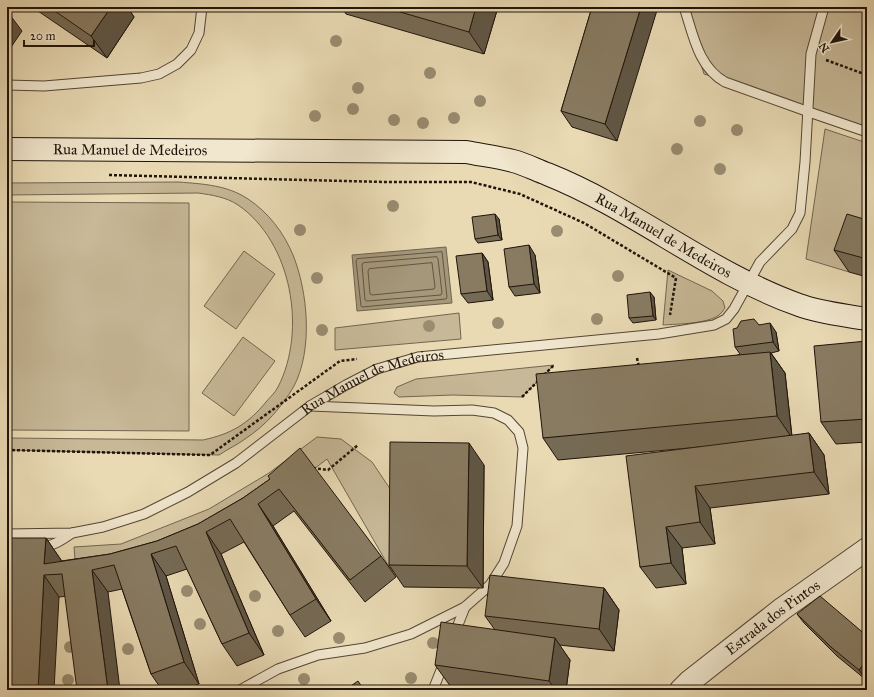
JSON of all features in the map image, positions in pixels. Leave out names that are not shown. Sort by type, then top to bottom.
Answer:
[{"type":"main road","name":"Rua Manuel de Medeiros","points":[[7,149],[466,152],[500,158],[514,161],[560,180],[600,199],[690,252],[749,284],[800,306],[867,319]]},
{"type":"main road","name":"Estrada dos Pintos","points":[[681,690],[689,682],[782,609],[867,549]]},
{"type":"lane","points":[[7,85],[44,86],[141,78],[159,74],[177,64],[191,50],[199,33],[202,7]]},
{"type":"lane","points":[[684,7],[701,56],[709,70],[717,78],[867,132]]},
{"type":"lane","points":[[749,284],[760,262],[792,229],[800,213],[809,112],[811,54],[824,7]]},
{"type":"lane","name":"Rua Manuel de Medeiros","points":[[7,534],[72,533],[102,527],[144,514],[188,492],[236,463],[310,406],[377,369],[418,357],[660,334],[714,325],[726,319],[749,284]]},
{"type":"lane","points":[[240,690],[278,669],[318,655],[365,648],[410,634],[465,607],[490,585],[504,563],[517,526],[523,448],[519,432],[508,420],[494,413],[472,410],[310,406]]},
{"type":"lane","points":[[29,547],[43,547],[60,542],[72,533]]},
{"type":"lane","points":[[433,690],[465,607]]},
{"type":"path","points":[[811,54],[867,75]]},
{"type":"path","points":[[106,175],[385,182],[471,182],[520,194],[584,223],[676,278],[670,316]]},
{"type":"path","points":[[637,358],[640,373]]},
{"type":"path","points":[[522,397],[554,366]]},
{"type":"path","points":[[308,469],[315,468],[328,470],[358,445]]},
{"type":"shaded area","points":[[684,7],[867,7],[867,128],[704,74]]},
{"type":"shaded area","points":[[825,129],[867,143],[867,237],[849,272],[806,259]]},
{"type":"shaded area","points":[[179,182],[223,188],[240,194],[255,204],[269,217],[285,239],[298,270],[305,303],[306,321],[304,356],[300,372],[289,394],[272,416],[259,428],[242,441],[219,455],[7,450],[7,438],[203,440],[213,438],[222,435],[246,422],[259,410],[277,389],[287,365],[292,340],[292,315],[289,289],[282,264],[271,241],[256,221],[238,205],[224,198],[198,193],[7,195],[7,183]]},
{"type":"shaded area","points":[[7,202],[189,203],[189,431],[7,430]]},
{"type":"shaded area","points":[[244,251],[275,274],[236,329],[204,306]]},
{"type":"shaded area","points":[[668,270],[712,291],[723,301],[725,308],[716,317],[710,319],[685,324],[663,325]]},
{"type":"shaded area","points":[[459,313],[461,339],[335,350],[335,328]]},
{"type":"shaded area","points":[[243,337],[275,361],[234,416],[202,393]]},
{"type":"shaded area","points":[[554,365],[522,397],[453,395],[399,397],[394,393],[397,387],[416,379]]},
{"type":"shaded area","points":[[317,437],[341,439],[372,462],[405,511],[405,548],[392,572],[327,459],[268,504],[213,538],[144,571],[77,583],[74,547],[121,544],[209,509],[269,473]]},
{"type":"water","points":[[446,247],[452,303],[357,311],[352,255]]},
{"type":"building","points":[[49,7],[111,7],[91,36]]},
{"type":"building","points":[[383,7],[476,7],[469,32]]},
{"type":"building","points":[[592,7],[641,7],[605,124],[561,111]]},
{"type":"building","points":[[495,214],[498,235],[475,239],[472,217]]},
{"type":"building","points":[[847,214],[867,220],[867,259],[834,250]]},
{"type":"building","points":[[529,245],[534,284],[509,287],[504,249]]},
{"type":"building","points":[[482,253],[487,291],[461,294],[456,256]]},
{"type":"building","points":[[650,292],[653,316],[629,318],[627,295]]},
{"type":"building","points":[[754,319],[759,325],[770,323],[773,342],[735,347],[733,329],[737,328],[741,321]]},
{"type":"building","points":[[867,341],[867,419],[821,422],[814,346]]},
{"type":"building","points":[[770,352],[777,416],[543,438],[536,374]]},
{"type":"building","points":[[809,433],[814,472],[695,486],[700,522],[666,527],[671,563],[640,567],[626,456]]},
{"type":"building","points":[[390,442],[469,443],[467,566],[389,565]]},
{"type":"building","points":[[300,448],[381,556],[350,580],[279,489],[258,504],[316,599],[290,615],[230,519],[206,532],[249,633],[222,644],[176,546],[151,554],[184,662],[151,674],[114,565],[92,570],[108,690],[77,690],[62,574],[44,575],[38,690],[7,690],[7,538],[46,538],[44,564],[110,554],[157,541],[198,524],[243,498],[270,479],[268,476]]},
{"type":"building","points":[[490,575],[604,588],[599,629],[485,616]]},
{"type":"building","points":[[820,596],[867,636],[867,660],[859,670],[831,647],[797,614]]},
{"type":"building","points":[[441,622],[555,638],[549,681],[435,665]]},
{"type":"building","points":[[358,681],[364,690],[345,690]]}]
